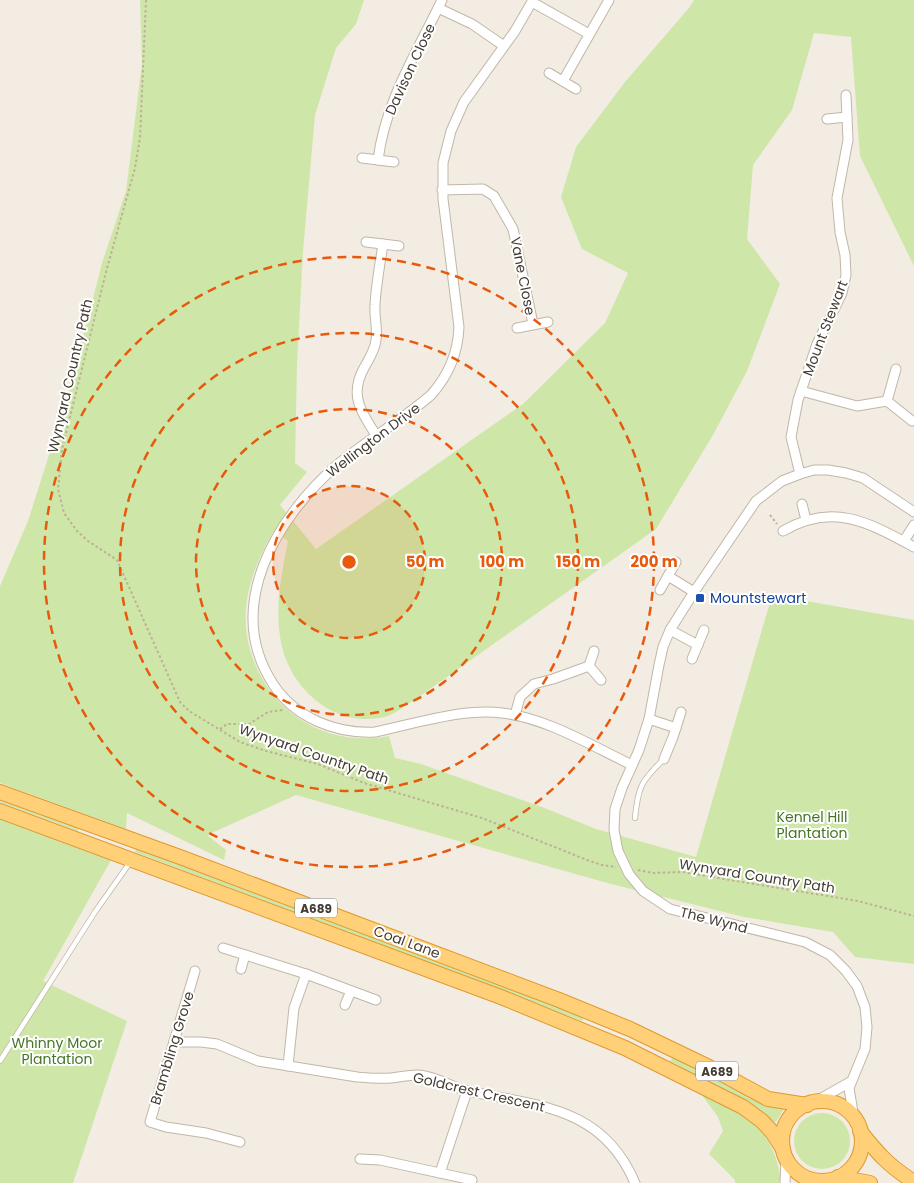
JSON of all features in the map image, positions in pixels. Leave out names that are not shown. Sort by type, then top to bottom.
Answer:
[{"type":"highway","name":"Coal Lane","points":[[0,792],[180,856],[559,1000],[647,1037],[709,1067],[768,1099],[810,1104]]},
{"type":"highway","name":"Coal Lane","points":[[0,810],[501,997],[625,1048],[743,1107],[762,1121],[772,1132],[784,1154]]},
{"type":"highway","points":[[870,1183],[814,1180],[803,1176],[793,1169],[784,1154],[782,1135],[787,1122],[795,1112],[810,1104],[824,1102],[836,1104],[846,1110],[884,1160],[914,1182]]},
{"type":"highway","points":[[832,1180],[851,1168],[859,1154],[861,1146],[857,1125]]},
{"type":"street","points":[[563,81],[609,0]]},
{"type":"street","points":[[533,1],[589,34]]},
{"type":"street","name":"Wellington Drive","points":[[533,1],[464,102],[452,131],[444,164],[442,190],[458,327],[457,346],[446,376],[431,396],[376,435],[319,482],[300,504],[275,539],[262,567],[254,597],[256,645],[266,674],[278,692],[293,707],[318,722],[338,729],[375,732],[467,713],[501,712],[542,723],[632,765]]},
{"type":"street","name":"Davison Close","points":[[378,160],[385,124],[397,89],[440,4],[504,46]]},
{"type":"street","points":[[549,73],[576,89]]},
{"type":"street","name":"Mount Stewart","points":[[800,474],[791,437],[798,400],[817,344],[842,293],[846,275],[837,198],[846,150],[846,95]]},
{"type":"street","points":[[827,119],[847,117]]},
{"type":"street","points":[[362,158],[394,162]]},
{"type":"street","name":"Vane Close","points":[[442,190],[483,189],[494,196],[513,229],[533,324]]},
{"type":"street","points":[[366,242],[399,246]]},
{"type":"street","points":[[376,435],[360,410],[356,394],[362,372],[372,353],[376,339],[375,306],[383,244]]},
{"type":"street","name":"Vane Close","points":[[517,328],[548,322]]},
{"type":"street","points":[[896,369],[887,401],[912,421]]},
{"type":"street","name":"Mount Stewart","points":[[801,391],[857,406],[887,401]]},
{"type":"street","name":"The Wynd","points":[[850,1082],[858,1070],[865,1048],[867,1027],[862,1000],[857,986],[846,971],[830,955],[805,942],[670,909],[643,891],[626,868],[618,851],[614,830],[615,809],[639,750],[649,719],[659,665],[670,630],[756,501],[782,481],[814,470],[828,470],[863,478],[914,512]]},
{"type":"street","points":[[802,504],[806,520]]},
{"type":"street","points":[[783,531],[806,520],[827,517],[850,518],[867,524],[914,547]]},
{"type":"street","points":[[904,541],[914,525]]},
{"type":"street","points":[[660,590],[676,562]]},
{"type":"street","points":[[668,576],[694,592]]},
{"type":"street","points":[[670,630],[698,645]]},
{"type":"street","points":[[692,659],[704,630]]},
{"type":"street","points":[[589,666],[594,651]]},
{"type":"street","points":[[589,666],[601,680]]},
{"type":"street","points":[[515,715],[520,696],[534,684],[589,666]]},
{"type":"street","points":[[664,759],[681,712]]},
{"type":"street","points":[[649,719],[676,728]]},
{"type":"street","points":[[223,948],[306,974],[376,1000]]},
{"type":"street","points":[[240,969],[245,955]]},
{"type":"street","name":"Brambling Grove","points":[[195,971],[150,1122],[240,1142]]},
{"type":"street","points":[[288,1066],[294,1008],[306,974]]},
{"type":"street","points":[[345,1005],[351,991]]},
{"type":"street","name":"Goldcrest Crescent","points":[[174,1042],[217,1044],[258,1061],[373,1078],[420,1076],[467,1091],[496,1095],[554,1109],[578,1118],[593,1128],[618,1152],[635,1183]]},
{"type":"street","points":[[810,1104],[850,1082],[850,1096],[857,1125]]},
{"type":"street","points":[[440,1173],[467,1091]]},
{"type":"street","points":[[784,1154],[786,1183]]},
{"type":"street","points":[[360,1159],[380,1160],[472,1180]]},
{"type":"lane","points":[[635,818],[640,787],[664,759]]},
{"type":"lane","points":[[0,1061],[95,912],[132,860]]},
{"type":"path","name":"Wynyard Country Path","points":[[146,0],[140,138],[135,168],[106,272],[62,448],[58,489],[64,513],[73,526],[88,542],[117,560],[180,702],[189,711],[240,742],[266,751],[318,764],[364,783],[482,818],[602,865],[653,873],[683,872],[858,901],[914,916]]},
{"type":"path","points":[[220,729],[227,724],[249,724],[268,712],[293,707]]},
{"type":"green space","name":"Kennel Hill Plantation","points":[[140,0],[364,0],[356,24],[336,48],[315,115],[303,251],[297,364],[295,463],[307,472],[280,505],[316,549],[523,404],[605,323],[628,273],[582,249],[561,197],[576,147],[625,82],[694,0],[914,0],[914,266],[860,156],[851,37],[814,33],[792,110],[753,165],[747,239],[780,284],[747,371],[713,435],[656,529],[420,696],[398,711],[384,717],[365,719],[347,716],[330,710],[302,686],[291,671],[284,654],[280,636],[278,612],[288,541],[274,531],[261,555],[251,581],[246,609],[246,622],[247,636],[254,661],[265,683],[279,701],[297,717],[317,728],[339,736],[364,738],[389,736],[395,758],[421,764],[542,807],[596,829],[696,857],[772,595],[914,620],[914,964],[855,957],[833,932],[744,917],[611,884],[296,795],[207,835],[226,850],[224,860],[127,813],[126,829],[0,783],[0,586],[28,521],[70,389],[102,263],[126,191],[142,64]]},
{"type":"green space","points":[[0,795],[81,824],[78,831],[0,802]]},
{"type":"green space","name":"Whinny Moor Plantation","points":[[0,816],[111,860],[43,981],[127,1021],[73,1183],[0,1183]]},
{"type":"green space","points":[[137,846],[584,1016],[582,1021],[135,852]]},
{"type":"green space","points":[[674,1056],[767,1104],[784,1109],[775,1123],[760,1110],[670,1061]]},
{"type":"green space","points":[[699,1091],[743,1115],[764,1135],[772,1148],[778,1164],[781,1183],[735,1183],[735,1180],[709,1154],[723,1131],[718,1117]]},
{"type":"green space","points":[[816,1113],[828,1113],[838,1117],[846,1125],[850,1141],[846,1157],[838,1165],[828,1169],[816,1169],[806,1165],[798,1157],[794,1147],[794,1135],[798,1125],[806,1117]]},
{"type":"place","name":"Mountstewart","points":[[700,598]]}]
